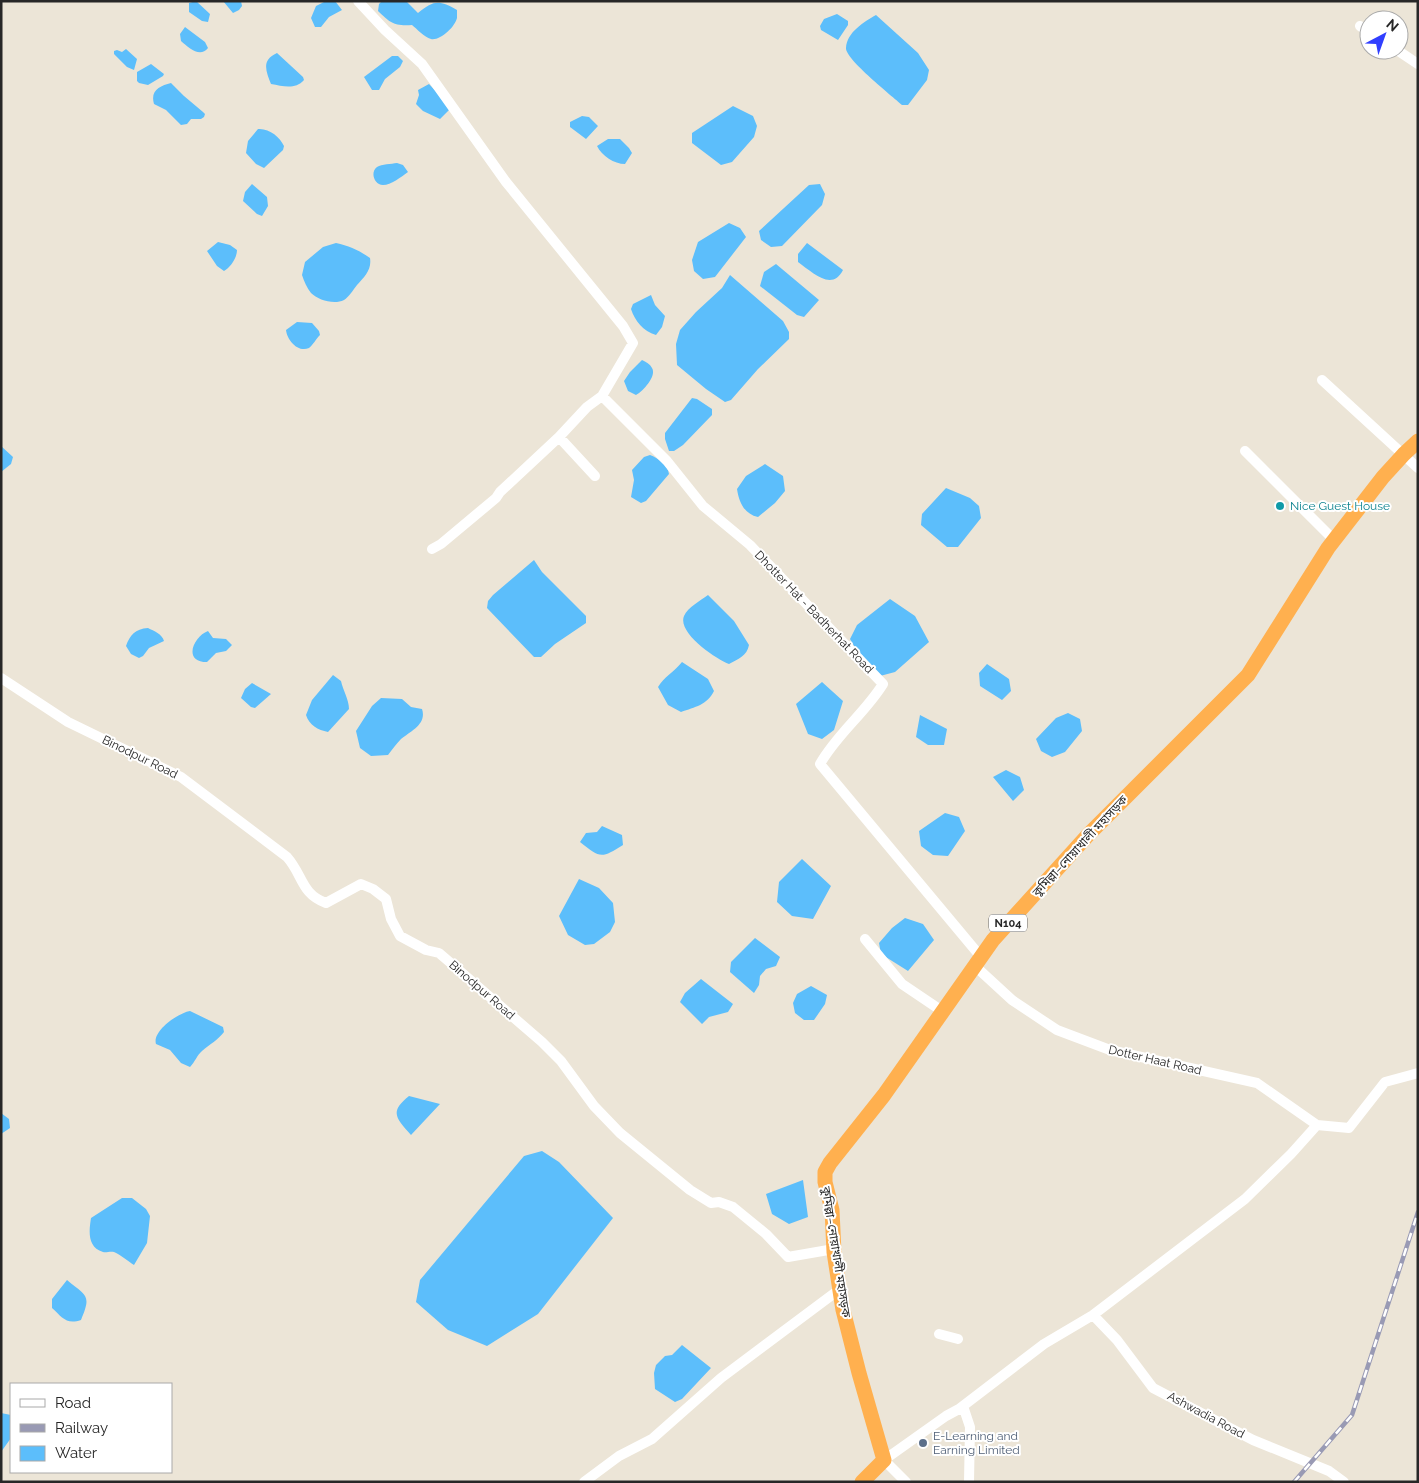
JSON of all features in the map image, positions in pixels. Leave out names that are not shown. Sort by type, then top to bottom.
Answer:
[{"type":"highway","name":"কুমিল্লা–নোয়াখালী মহাসড়ক","points":[[884,1460],[859,1373],[840,1289],[834,1249],[832,1210],[825,1182],[825,1172],[830,1163],[884,1095],[993,940],[1054,871],[1248,675],[1334,540],[1404,454],[1418,441]]},
{"type":"highway","points":[[862,1482],[884,1460]]},
{"type":"street","points":[[358,1],[385,30],[422,64],[506,182],[623,326],[633,343],[602,396],[587,407],[496,498],[441,544],[432,549]]},
{"type":"street","points":[[1322,380],[1418,468]]},
{"type":"street","name":"Dhotter Hat - Badherhat Road","points":[[602,396],[667,461],[703,506],[750,545],[883,684],[876,695],[828,750],[820,764],[978,961]]},
{"type":"street","points":[[559,437],[595,476]]},
{"type":"street","points":[[1245,451],[1334,540]]},
{"type":"street","name":"Binodpur Road","points":[[1,678],[68,722],[181,777],[287,857],[294,865],[308,892],[318,900],[326,903],[361,884],[373,889],[386,899],[391,919],[400,936],[426,950],[439,953],[454,964],[561,1061],[594,1106],[620,1133],[690,1190],[711,1203],[719,1202],[733,1206],[766,1234],[788,1257],[834,1249]]},
{"type":"street","points":[[865,939],[902,984],[942,1011]]},
{"type":"street","name":"Dotter Haat Road","points":[[978,961],[1012,1000],[1057,1030],[1110,1050],[1258,1083],[1317,1125]]},
{"type":"street","points":[[906,1482],[884,1460],[946,1416],[961,1408],[1044,1344],[1093,1315],[1245,1199],[1317,1125],[1349,1128],[1385,1082],[1418,1073]]},
{"type":"street","points":[[584,1482],[618,1456],[652,1439],[721,1378],[840,1289]]},
{"type":"street","name":"Ashwadia Road","points":[[1093,1315],[1118,1340],[1153,1388],[1253,1440],[1329,1471],[1344,1482]]},
{"type":"street","points":[[939,1334],[958,1340]]},
{"type":"street","points":[[961,1408],[970,1427],[969,1482]]},
{"type":"water","points":[[196,1],[210,14],[208,22],[202,21],[189,12],[189,3]]},
{"type":"water","points":[[223,1],[241,1],[242,6],[233,13]]},
{"type":"water","points":[[326,1],[335,1],[342,10],[329,17],[321,27],[315,27],[311,18],[316,6]]},
{"type":"water","points":[[382,1],[406,1],[418,13],[433,4],[446,4],[457,10],[456,22],[447,33],[439,38],[431,39],[423,35],[412,25],[396,24],[386,18],[378,11],[379,4]]},
{"type":"water","points":[[837,14],[848,21],[848,25],[838,40],[821,30],[820,26],[824,19]]},
{"type":"water","points":[[876,15],[918,53],[929,70],[927,80],[908,105],[902,105],[880,86],[853,60],[846,48],[849,37],[853,32],[861,24]]},
{"type":"water","points":[[185,27],[205,42],[208,48],[205,51],[198,52],[181,41],[180,34]]},
{"type":"water","points":[[126,49],[137,59],[134,70],[127,67],[114,54],[114,51],[122,52]]},
{"type":"water","points":[[277,53],[304,80],[293,86],[271,84],[266,66],[269,59]]},
{"type":"water","points":[[392,56],[398,56],[403,61],[400,67],[385,79],[379,90],[372,90],[364,77]]},
{"type":"water","points":[[151,64],[164,74],[163,76],[148,85],[139,83],[137,81],[137,72]]},
{"type":"water","points":[[171,83],[205,114],[204,117],[201,119],[191,119],[187,124],[181,125],[166,110],[154,104],[153,95],[157,89]]},
{"type":"water","points":[[429,84],[450,109],[440,119],[423,111],[416,104],[419,95],[418,90]]},
{"type":"water","points":[[733,106],[753,116],[757,126],[754,137],[732,162],[721,165],[692,143],[692,133]]},
{"type":"water","points":[[582,116],[589,117],[598,126],[586,139],[570,127],[570,122]]},
{"type":"water","points":[[258,129],[274,134],[284,146],[283,150],[264,168],[256,164],[246,153],[248,141]]},
{"type":"water","points":[[608,139],[620,139],[629,148],[632,153],[625,164],[613,161],[599,150],[597,146]]},
{"type":"water","points":[[397,163],[403,165],[408,172],[389,184],[383,185],[375,181],[373,175],[377,167]]},
{"type":"water","points":[[252,184],[267,197],[268,206],[262,216],[257,214],[243,201],[245,192]]},
{"type":"water","points":[[820,184],[825,194],[822,205],[782,246],[771,247],[761,240],[759,231],[809,185]]},
{"type":"water","points":[[729,223],[740,228],[746,237],[715,277],[703,279],[694,271],[692,260],[698,242]]},
{"type":"water","points":[[218,242],[230,245],[237,250],[233,262],[224,271],[217,266],[207,251]]},
{"type":"water","points":[[336,243],[350,247],[370,258],[370,266],[367,273],[348,297],[344,300],[331,302],[314,296],[302,275],[305,262],[323,247]]},
{"type":"water","points":[[807,243],[843,270],[838,276],[828,280],[822,278],[798,262],[798,254]]},
{"type":"water","points":[[776,264],[819,300],[804,317],[797,315],[760,286],[764,272]]},
{"type":"water","points":[[730,275],[783,321],[789,332],[789,339],[758,369],[731,400],[725,402],[677,365],[676,344],[680,330],[722,288]]},
{"type":"water","points":[[651,295],[655,305],[665,316],[662,327],[656,335],[640,325],[631,309],[633,304]]},
{"type":"water","points":[[297,322],[312,323],[319,331],[320,335],[309,348],[301,349],[288,338],[286,330]]},
{"type":"water","points":[[642,360],[651,367],[653,375],[645,387],[636,395],[628,391],[624,381]]},
{"type":"water","points":[[692,398],[697,399],[712,409],[712,415],[683,445],[674,451],[669,451],[665,433]]},
{"type":"water","points":[[1,446],[13,457],[11,464],[1,472]]},
{"type":"water","points":[[650,455],[662,462],[669,474],[646,501],[641,503],[631,497],[634,480],[632,470],[644,457]]},
{"type":"water","points":[[765,464],[783,476],[785,491],[775,503],[758,517],[749,513],[743,507],[737,489],[746,476]]},
{"type":"water","points":[[946,488],[970,498],[979,506],[981,518],[958,547],[947,547],[921,525],[922,514]]},
{"type":"water","points":[[534,560],[542,572],[586,616],[586,623],[555,644],[541,657],[534,657],[487,608],[488,601],[493,595]]},
{"type":"water","points":[[708,595],[734,621],[749,645],[744,655],[729,664],[699,644],[686,630],[683,623],[684,616],[688,610]]},
{"type":"water","points":[[890,599],[915,616],[929,642],[895,672],[880,676],[867,668],[850,639],[857,625]]},
{"type":"water","points":[[148,628],[160,635],[164,641],[149,648],[139,658],[131,654],[126,646],[134,633]]},
{"type":"water","points":[[208,631],[213,638],[226,639],[232,645],[226,651],[216,653],[207,662],[199,661],[193,654],[193,648],[198,638]]},
{"type":"water","points":[[682,662],[708,679],[714,691],[704,702],[681,712],[668,705],[658,687]]},
{"type":"water","points":[[987,664],[1009,679],[1011,691],[1002,700],[980,686],[979,673]]},
{"type":"water","points":[[333,675],[341,681],[349,709],[328,732],[314,726],[309,722],[306,715],[312,700]]},
{"type":"water","points":[[822,682],[843,701],[834,730],[822,739],[808,734],[796,704]]},
{"type":"water","points":[[252,683],[271,694],[255,708],[251,707],[241,698],[245,689]]},
{"type":"water","points":[[381,698],[402,699],[411,707],[422,709],[423,714],[417,727],[401,739],[388,755],[371,756],[360,748],[356,731],[372,706]]},
{"type":"water","points":[[1068,713],[1080,719],[1082,731],[1065,752],[1052,757],[1041,751],[1036,739],[1056,718]]},
{"type":"water","points":[[920,715],[947,729],[944,745],[928,745],[916,737]]},
{"type":"water","points":[[1006,770],[1020,777],[1024,790],[1013,801],[993,777]]},
{"type":"water","points":[[945,813],[959,817],[965,831],[948,856],[933,855],[921,846],[919,831]]},
{"type":"water","points":[[602,826],[622,835],[623,845],[610,853],[601,855],[580,842],[586,833],[597,832]]},
{"type":"water","points":[[802,859],[831,886],[813,919],[792,916],[777,902],[779,882]]},
{"type":"water","points":[[579,879],[599,888],[613,903],[615,922],[610,932],[594,944],[585,945],[568,935],[559,916]]},
{"type":"water","points":[[905,918],[923,924],[934,940],[908,971],[881,954],[879,943],[892,928]]},
{"type":"water","points":[[755,938],[780,957],[776,966],[766,969],[760,976],[759,985],[754,993],[730,972],[731,962]]},
{"type":"water","points":[[701,979],[733,1004],[728,1012],[709,1017],[702,1024],[680,1002],[685,993]]},
{"type":"water","points":[[811,986],[827,995],[825,1004],[814,1020],[804,1020],[795,1013],[793,1003],[797,994]]},
{"type":"water","points":[[190,1011],[223,1027],[224,1032],[200,1053],[190,1067],[181,1063],[170,1050],[156,1044],[156,1039],[167,1023],[179,1015]]},
{"type":"water","points":[[409,1096],[440,1104],[411,1135],[397,1115],[399,1106]]},
{"type":"water","points":[[1,1113],[9,1119],[10,1128],[1,1134]]},
{"type":"water","points":[[542,1151],[559,1162],[613,1218],[538,1314],[487,1346],[448,1330],[416,1302],[420,1280],[524,1156]]},
{"type":"water","points":[[803,1180],[808,1217],[789,1224],[772,1214],[766,1194]]},
{"type":"water","points":[[122,1198],[132,1198],[146,1209],[150,1216],[147,1243],[134,1265],[114,1252],[98,1250],[90,1238],[91,1218]]},
{"type":"water","points":[[67,1280],[85,1296],[86,1305],[81,1320],[68,1321],[52,1308],[52,1299]]},
{"type":"water","points":[[682,1345],[711,1368],[682,1399],[675,1402],[655,1389],[654,1373],[656,1365],[665,1356],[672,1355]]},
{"type":"water","points":[[1,1413],[10,1415],[10,1439],[1,1452]]},
{"type":"railway","points":[[1294,1482],[1352,1415],[1418,1212]]},
{"type":"place","name":"Nice Guest House","points":[[1280,506]]},
{"type":"place","name":"E-Learning and Earning Limited","points":[[923,1443]]}]
